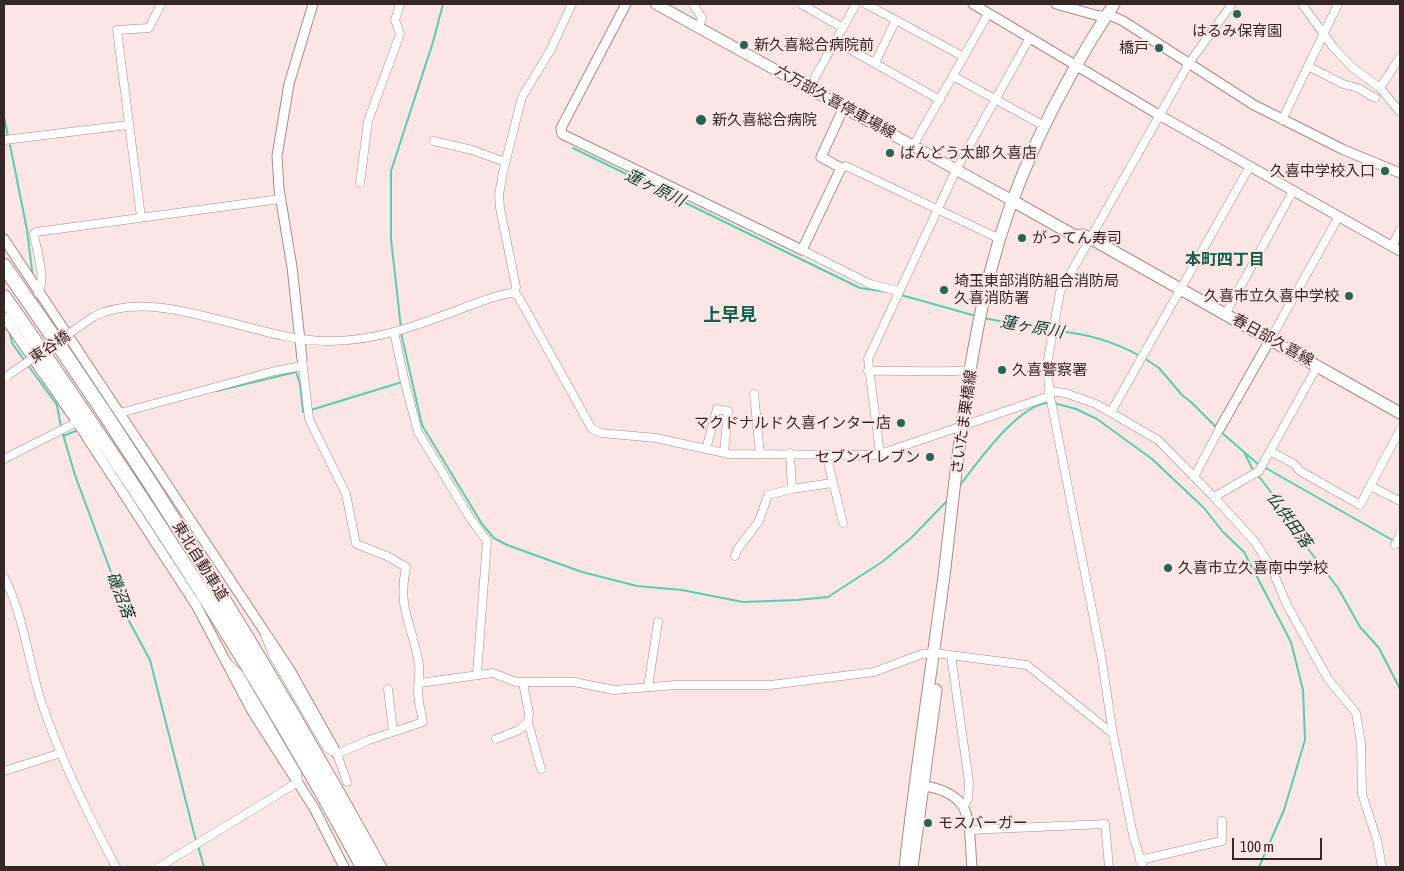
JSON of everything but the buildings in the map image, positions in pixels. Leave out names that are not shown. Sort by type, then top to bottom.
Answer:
[{"type":"highway","name":"東北自動車道","points":[[4,266],[78,372],[176,522],[331,780],[379,867]]},
{"type":"highway","name":"東北自動車道","points":[[4,298],[98,431],[182,561],[303,758],[363,867]]},
{"type":"highway","points":[[331,780],[363,823],[389,867]]},
{"type":"main road","name":"六万部久喜停車場線","points":[[656,4],[699,26],[1016,203]]},
{"type":"main road","name":"さいたま栗橋線","points":[[967,424],[988,312],[1016,203],[1044,126],[1109,10],[1121,4]]},
{"type":"main road","name":"さいたま栗橋線","points":[[905,867],[941,654],[967,424],[971,370],[981,310],[1000,239],[1078,67]]},
{"type":"main road","name":"春日部久喜線","points":[[1016,203],[1075,236],[1083,235],[1090,238],[1226,313],[1400,413]]},
{"type":"main road","name":"さいたま栗橋線","points":[[912,867],[919,785]]},
{"type":"street","points":[[141,217],[117,30],[149,28],[161,4]]},
{"type":"street","points":[[312,4],[298,49],[280,130],[277,156],[280,199],[291,258],[309,419],[325,448],[346,494],[356,544],[387,556],[406,567],[402,588],[403,605],[418,664],[420,683],[418,688],[422,722],[337,754]]},
{"type":"street","points":[[360,183],[368,121],[400,34],[395,20],[400,4]]},
{"type":"street","points":[[572,4],[550,51],[522,97],[505,162],[499,195],[516,287],[514,293],[518,296],[592,428],[601,433],[656,438],[724,453],[880,454],[1050,393],[1065,393],[1111,412],[1158,440],[1255,542],[1271,567],[1287,605],[1328,679],[1356,713],[1361,743],[1362,794],[1377,840],[1382,867]]},
{"type":"street","points":[[626,4],[561,128],[562,134],[870,284],[898,293]]},
{"type":"street","points":[[692,4],[702,18],[699,26]]},
{"type":"street","points":[[801,4],[842,28]]},
{"type":"street","points":[[809,88],[856,4]]},
{"type":"street","points":[[866,4],[964,58]]},
{"type":"street","points":[[973,4],[1159,115],[1396,248],[1400,230]]},
{"type":"street","points":[[1056,4],[1109,10],[1189,63],[1282,120],[1400,173]]},
{"type":"street","points":[[1222,821],[1222,841],[1142,864],[1133,835],[1113,734],[1101,655],[1050,393],[1047,366],[1058,300],[1090,238],[1189,63],[1232,4]]},
{"type":"street","points":[[1302,4],[1333,47],[1352,67],[1380,88],[1400,112]]},
{"type":"street","points":[[1282,120],[1338,4]]},
{"type":"street","points":[[913,146],[988,14]]},
{"type":"street","points":[[875,63],[896,20]]},
{"type":"street","points":[[880,454],[868,371],[868,359],[956,170],[1029,39]]},
{"type":"street","points":[[835,41],[940,100]]},
{"type":"street","points":[[1380,88],[1400,57]]},
{"type":"street","points":[[1308,66],[1343,84],[1358,88],[1375,98]]},
{"type":"street","points":[[953,76],[1044,126]]},
{"type":"street","points":[[844,108],[821,157],[841,168],[846,166],[1000,239]]},
{"type":"street","points":[[4,140],[128,125]]},
{"type":"street","points":[[434,141],[472,150],[505,162]]},
{"type":"street","points":[[1111,412],[1250,166]]},
{"type":"street","points":[[802,250],[841,168]]},
{"type":"street","points":[[1226,313],[1293,191]]},
{"type":"street","points":[[38,293],[41,287],[41,278],[34,234],[36,232],[280,199]]},
{"type":"street","points":[[1194,477],[1339,216]]},
{"type":"street","points":[[4,239],[38,293],[290,670],[337,754],[347,782]]},
{"type":"street","name":"東谷橋","points":[[5,377],[93,317],[115,308],[144,305],[300,338],[328,342],[356,340],[399,331],[508,293],[514,293]]},
{"type":"street","points":[[4,317],[77,422],[196,605],[252,711],[314,808],[344,867]]},
{"type":"street","points":[[399,331],[405,383],[418,432],[470,518],[487,540],[476,674]]},
{"type":"street","points":[[120,413],[302,362]]},
{"type":"street","points":[[1214,497],[1254,476],[1264,465],[1318,365]]},
{"type":"street","points":[[868,371],[905,370],[938,373],[971,370]]},
{"type":"street","points":[[754,394],[760,454]]},
{"type":"street","points":[[706,449],[717,410],[728,411],[724,453]]},
{"type":"street","points":[[4,459],[77,422]]},
{"type":"street","points":[[1270,451],[1294,464],[1300,471],[1360,505],[1400,430]]},
{"type":"street","points":[[790,453],[792,489]]},
{"type":"street","points":[[826,454],[843,523]]},
{"type":"street","points":[[735,556],[737,550],[759,521],[768,495],[832,483]]},
{"type":"street","points":[[1370,486],[1400,502]]},
{"type":"street","points":[[1395,545],[1400,535]]},
{"type":"street","points":[[4,577],[16,602],[41,700],[68,772],[116,867]]},
{"type":"street","points":[[648,687],[658,622]]},
{"type":"street","points":[[420,683],[476,674],[495,673],[510,681],[523,683],[574,682],[614,690],[676,685],[770,685],[883,670],[922,654],[941,654],[1027,665],[1113,734]]},
{"type":"street","points":[[941,654],[969,782],[968,799],[964,806]]},
{"type":"street","points":[[523,683],[529,713],[528,722],[541,769]]},
{"type":"street","points":[[388,689],[394,731]]},
{"type":"street","points":[[496,740],[519,730],[528,722]]},
{"type":"street","points":[[4,771],[61,753]]},
{"type":"street","points":[[159,867],[298,782]]},
{"type":"street","points":[[919,785],[948,792],[964,806],[969,830],[972,867]]},
{"type":"street","points":[[969,830],[1105,824],[1109,867]]},
{"type":"waterway","points":[[401,328],[391,239],[391,171],[433,42],[443,4]]},
{"type":"waterway","name":"磯沼落","points":[[4,117],[8,136]]},
{"type":"waterway","name":"磯沼落","points":[[10,145],[27,230],[33,278]]},
{"type":"waterway","name":"蓮ヶ原川","points":[[573,148],[860,288],[887,292]]},
{"type":"waterway","name":"蓮ヶ原川","points":[[901,295],[976,316]]},
{"type":"waterway","name":"蓮ヶ原川","points":[[983,318],[1050,330]]},
{"type":"waterway","name":"蓮ヶ原川","points":[[1055,331],[1099,339],[1120,346],[1140,356]]},
{"type":"waterway","points":[[401,333],[422,425],[482,524],[494,538],[507,545],[582,572],[637,586],[682,590],[743,602],[828,597],[882,562],[910,539],[948,500]]},
{"type":"waterway","name":"磯沼落","points":[[10,334],[12,343],[24,360]]},
{"type":"waterway","name":"蓮ヶ原川","points":[[1144,358],[1159,368],[1182,395],[1218,429]]},
{"type":"waterway","name":"磯沼落","points":[[27,364],[57,405],[61,427]]},
{"type":"waterway","points":[[217,391],[296,372],[300,384],[303,412],[305,412]]},
{"type":"waterway","points":[[311,410],[402,382]]},
{"type":"waterway","points":[[960,485],[988,449],[1013,422],[1038,405],[1050,403]]},
{"type":"waterway","points":[[1054,403],[1076,409],[1097,419],[1152,459],[1204,508],[1223,532],[1244,552],[1291,642],[1303,690],[1305,740],[1284,810],[1259,867]]},
{"type":"waterway","name":"磯沼落","points":[[62,431],[75,475],[129,621],[150,660],[196,841]]},
{"type":"waterway","points":[[63,436],[76,431]]},
{"type":"waterway","name":"仏供田落","points":[[1221,432],[1259,465]]},
{"type":"waterway","name":"仏供田落","points":[[1244,452],[1253,470]]},
{"type":"waterway","name":"蓮ヶ原川","points":[[1264,467],[1394,541]]},
{"type":"waterway","name":"仏供田落","points":[[1257,474],[1280,504],[1299,537],[1338,588],[1360,627],[1379,648],[1400,689]]},
{"type":"waterway","name":"磯沼落","points":[[198,846],[204,867]]},
{"type":"place","name":"はるみ保育園","points":[[1237,14]]},
{"type":"place","name":"新久喜総合病院前","points":[[744,45]]},
{"type":"place","name":"橋戸","points":[[1159,48]]},
{"type":"place","name":"新久喜総合病院","points":[[701,120]]},
{"type":"place","name":"ばんどう太郎 久喜店","points":[[890,153]]},
{"type":"place","name":"久喜中学校入口","points":[[1385,171]]},
{"type":"place","name":"がってん寿司","points":[[1022,238]]},
{"type":"place","name":"埼玉東部消防組合消防局 久喜消防署","points":[[944,290]]},
{"type":"place","name":"久喜市立久喜中学校","points":[[1349,296]]},
{"type":"place","name":"久喜警察署","points":[[1002,370]]},
{"type":"place","name":"マクドナルド 久喜インター店","points":[[901,423]]},
{"type":"place","name":"セブンイレブン","points":[[930,457]]},
{"type":"place","name":"久喜市立久喜南中学校","points":[[1168,568]]},
{"type":"place","name":"モスバーガー","points":[[928,823]]},
{"type":"district","name":"本町四丁目","points":[[1225,260]]},
{"type":"district","name":"上早見","points":[[730,315]]}]
